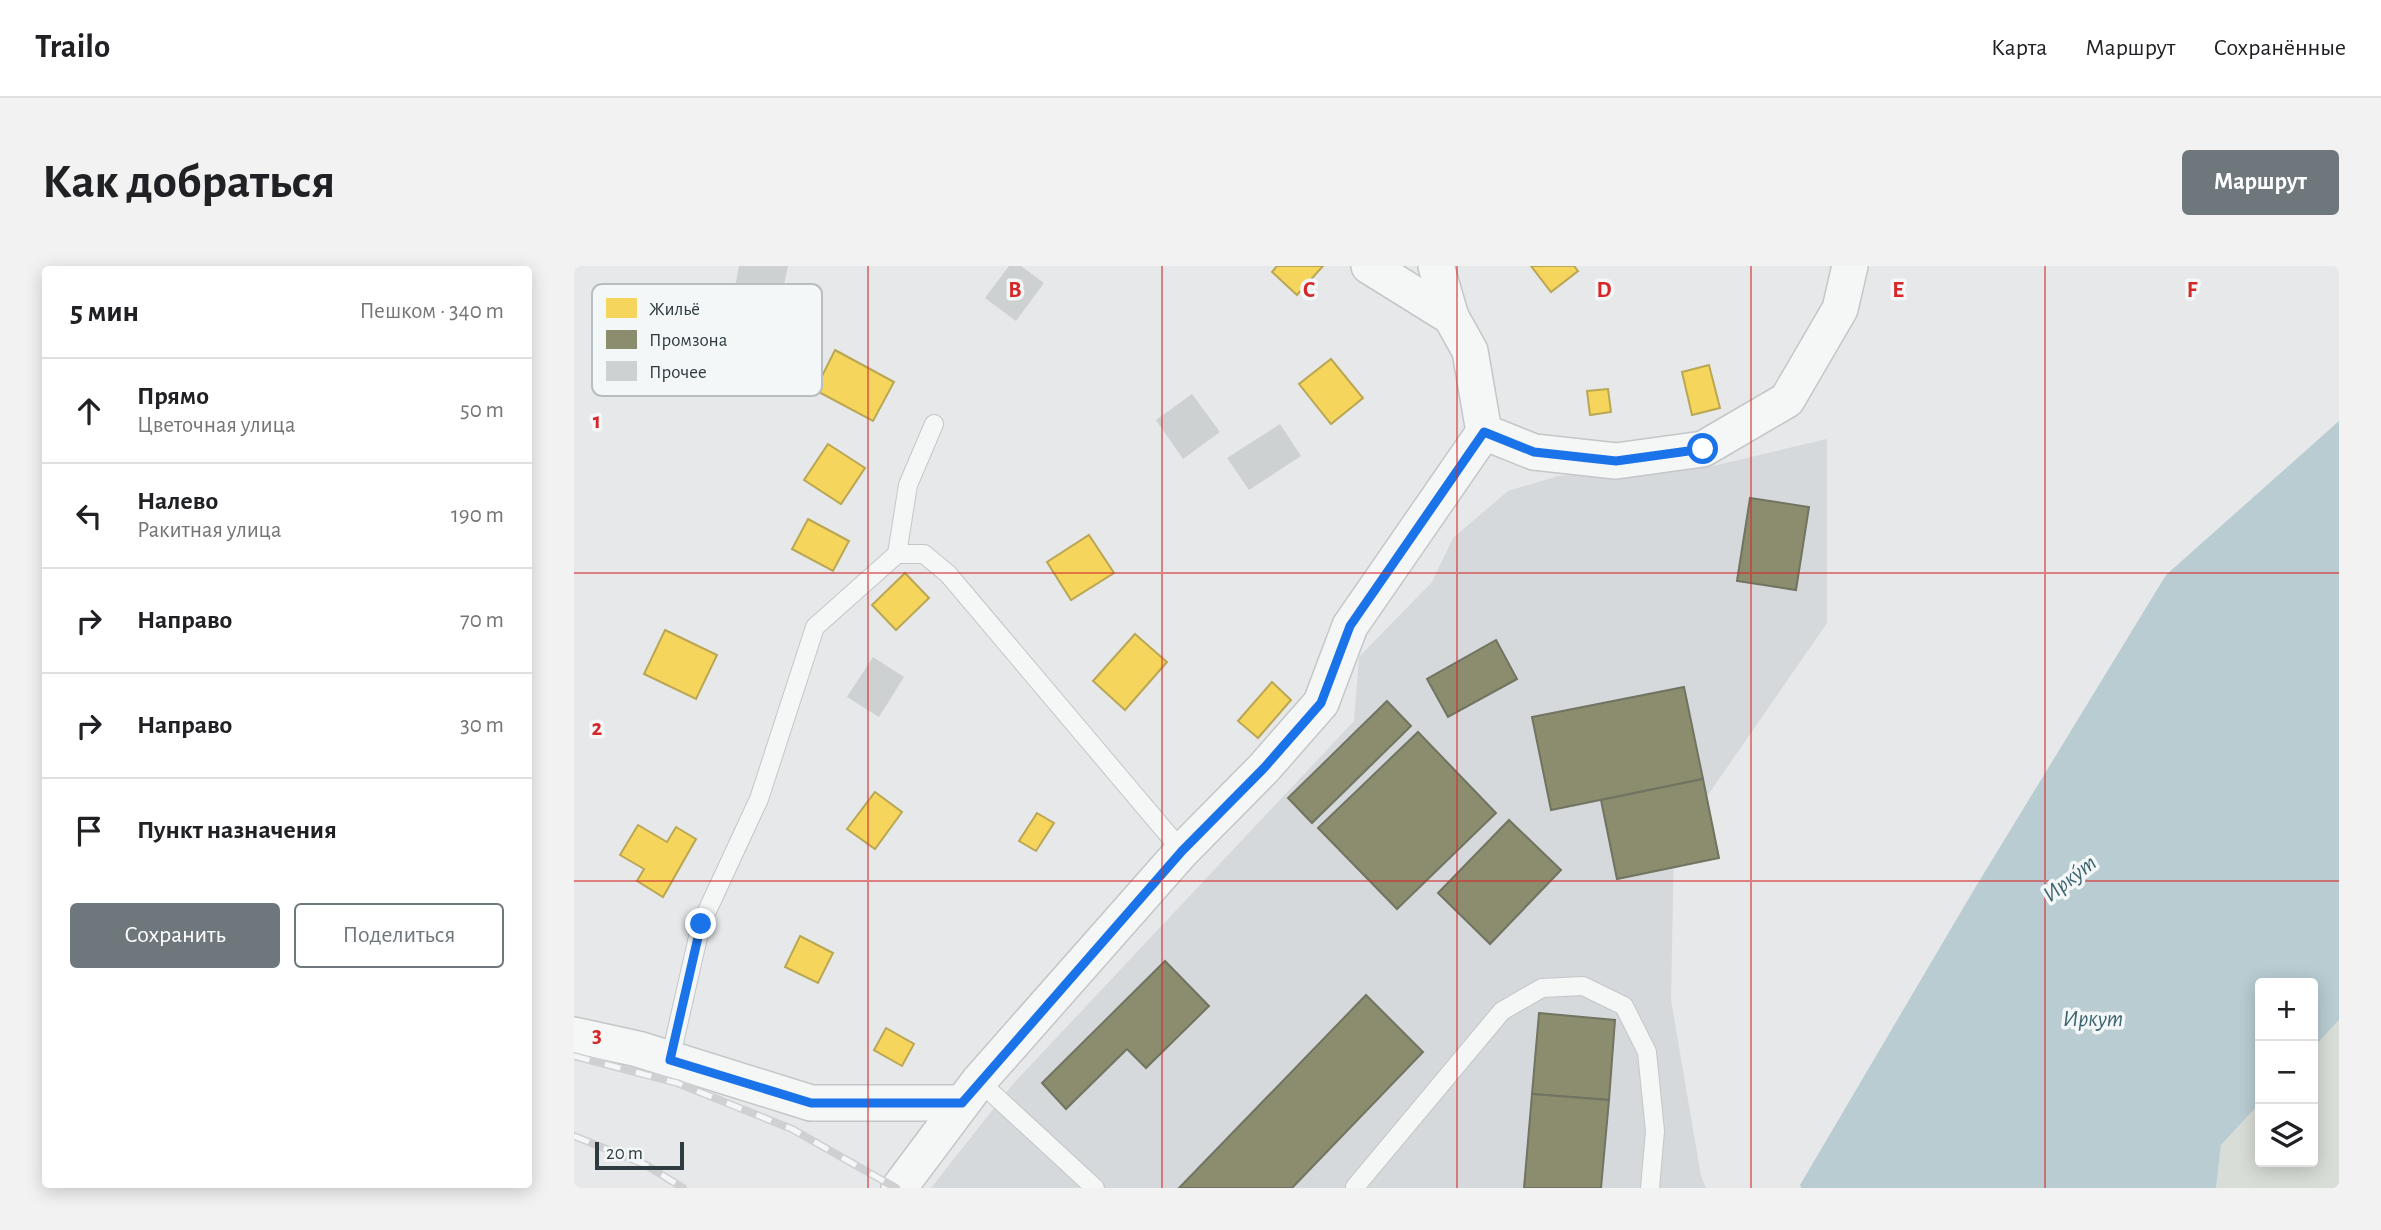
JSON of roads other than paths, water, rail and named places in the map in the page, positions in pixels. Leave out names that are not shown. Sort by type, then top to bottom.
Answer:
[{"type":"street","points":[[1369,266],[1451,317]]},
{"type":"street","points":[[899,1188],[971,1092],[1182,851],[1264,768],[1321,703],[1350,626],[1484,432],[1470,351],[1451,317],[1436,266]]},
{"type":"street","points":[[1484,432],[1534,452],[1616,461],[1703,449],[1787,400],[1840,309],[1850,266]]},
{"type":"street","points":[[574,1035],[638,1049],[811,1103],[971,1092]]},
{"type":"lane","points":[[670,1060],[701,924],[759,799],[815,627],[897,554],[908,485],[934,424]]},
{"type":"lane","points":[[897,554],[924,554],[948,574],[1182,851]]},
{"type":"lane","points":[[1355,1187],[1502,1011],[1542,988],[1583,986],[1624,1006],[1647,1052],[1655,1131],[1650,1188]]},
{"type":"lane","points":[[971,1092],[1095,1188]]},
{"type":"water","name":"Иркут","points":[[2339,421],[2339,1020],[2318,1043],[2318,978],[2255,978],[2255,1108],[2221,1145],[2216,1188],[1801,1188],[1800,1185],[1975,888],[2166,575]]},
{"type":"railway","points":[[574,1056],[677,1083],[792,1129],[896,1188]]},
{"type":"railway","points":[[574,1136],[646,1165],[683,1188]]},
{"type":"water label","name":"Ирку́т","points":[[2070,879]]}]
